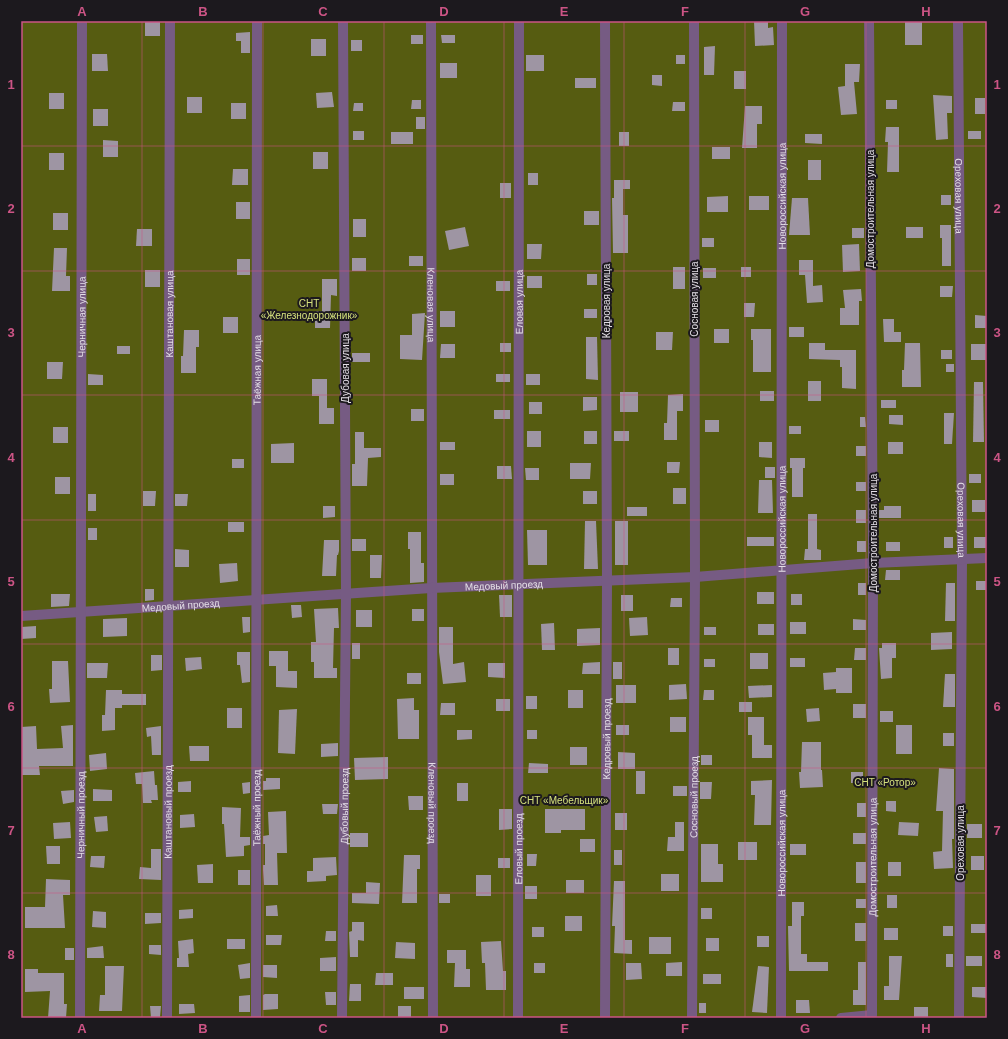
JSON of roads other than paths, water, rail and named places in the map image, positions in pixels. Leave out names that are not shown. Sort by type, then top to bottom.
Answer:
[{"type":"street","name":"Черничная улица","points":[[81,612],[82,21]]},
{"type":"street","name":"Каштановая улица","points":[[168,606],[170,21]]},
{"type":"street","name":"Таёжная улица","points":[[257,21],[258,599]]},
{"type":"street","name":"Дубовая улица","points":[[343,21],[346,594]]},
{"type":"street","name":"Кленовая улица","points":[[431,21],[431,588]]},
{"type":"street","name":"Еловая улица","points":[[518,583],[519,21]]},
{"type":"street","name":"Кедровая улица","points":[[605,21],[607,580]]},
{"type":"street","name":"Сосновая улица","points":[[694,21],[695,577]]},
{"type":"street","name":"Новороссийская улица","points":[[781,1018],[783,569],[782,21]]},
{"type":"street","name":"Домостроительная улица","points":[[841,1018],[872,1015],[873,563],[869,21]]},
{"type":"street","name":"Ореховая улица","points":[[958,21],[962,560],[959,1018]]},
{"type":"street","name":"Медовый проезд","points":[[21,616],[431,588],[518,583],[695,577],[873,563],[987,558]]},
{"type":"street","name":"Сосновый проезд","points":[[692,1018],[695,577]]},
{"type":"street","name":"Кедровый проезд","points":[[605,1018],[607,580]]},
{"type":"street","name":"Еловый проезд","points":[[518,583],[518,1018]]},
{"type":"street","name":"Кленовый проезд","points":[[431,588],[433,1018]]},
{"type":"street","name":"Дубовый проезд","points":[[342,1018],[346,594]]},
{"type":"street","name":"Таёжный проезд","points":[[256,1018],[258,599]]},
{"type":"street","name":"Каштановый проезд","points":[[167,1018],[168,606]]},
{"type":"street","name":"Черничный проезд","points":[[80,1018],[81,612]]},
{"type":"park label","name":"СНТ «Железнодорожник»","points":[[309,308]]},
{"type":"park label","name":"СНТ «Ротор»","points":[[885,782]]},
{"type":"park label","name":"СНТ «Мебельщик»","points":[[564,800]]}]
